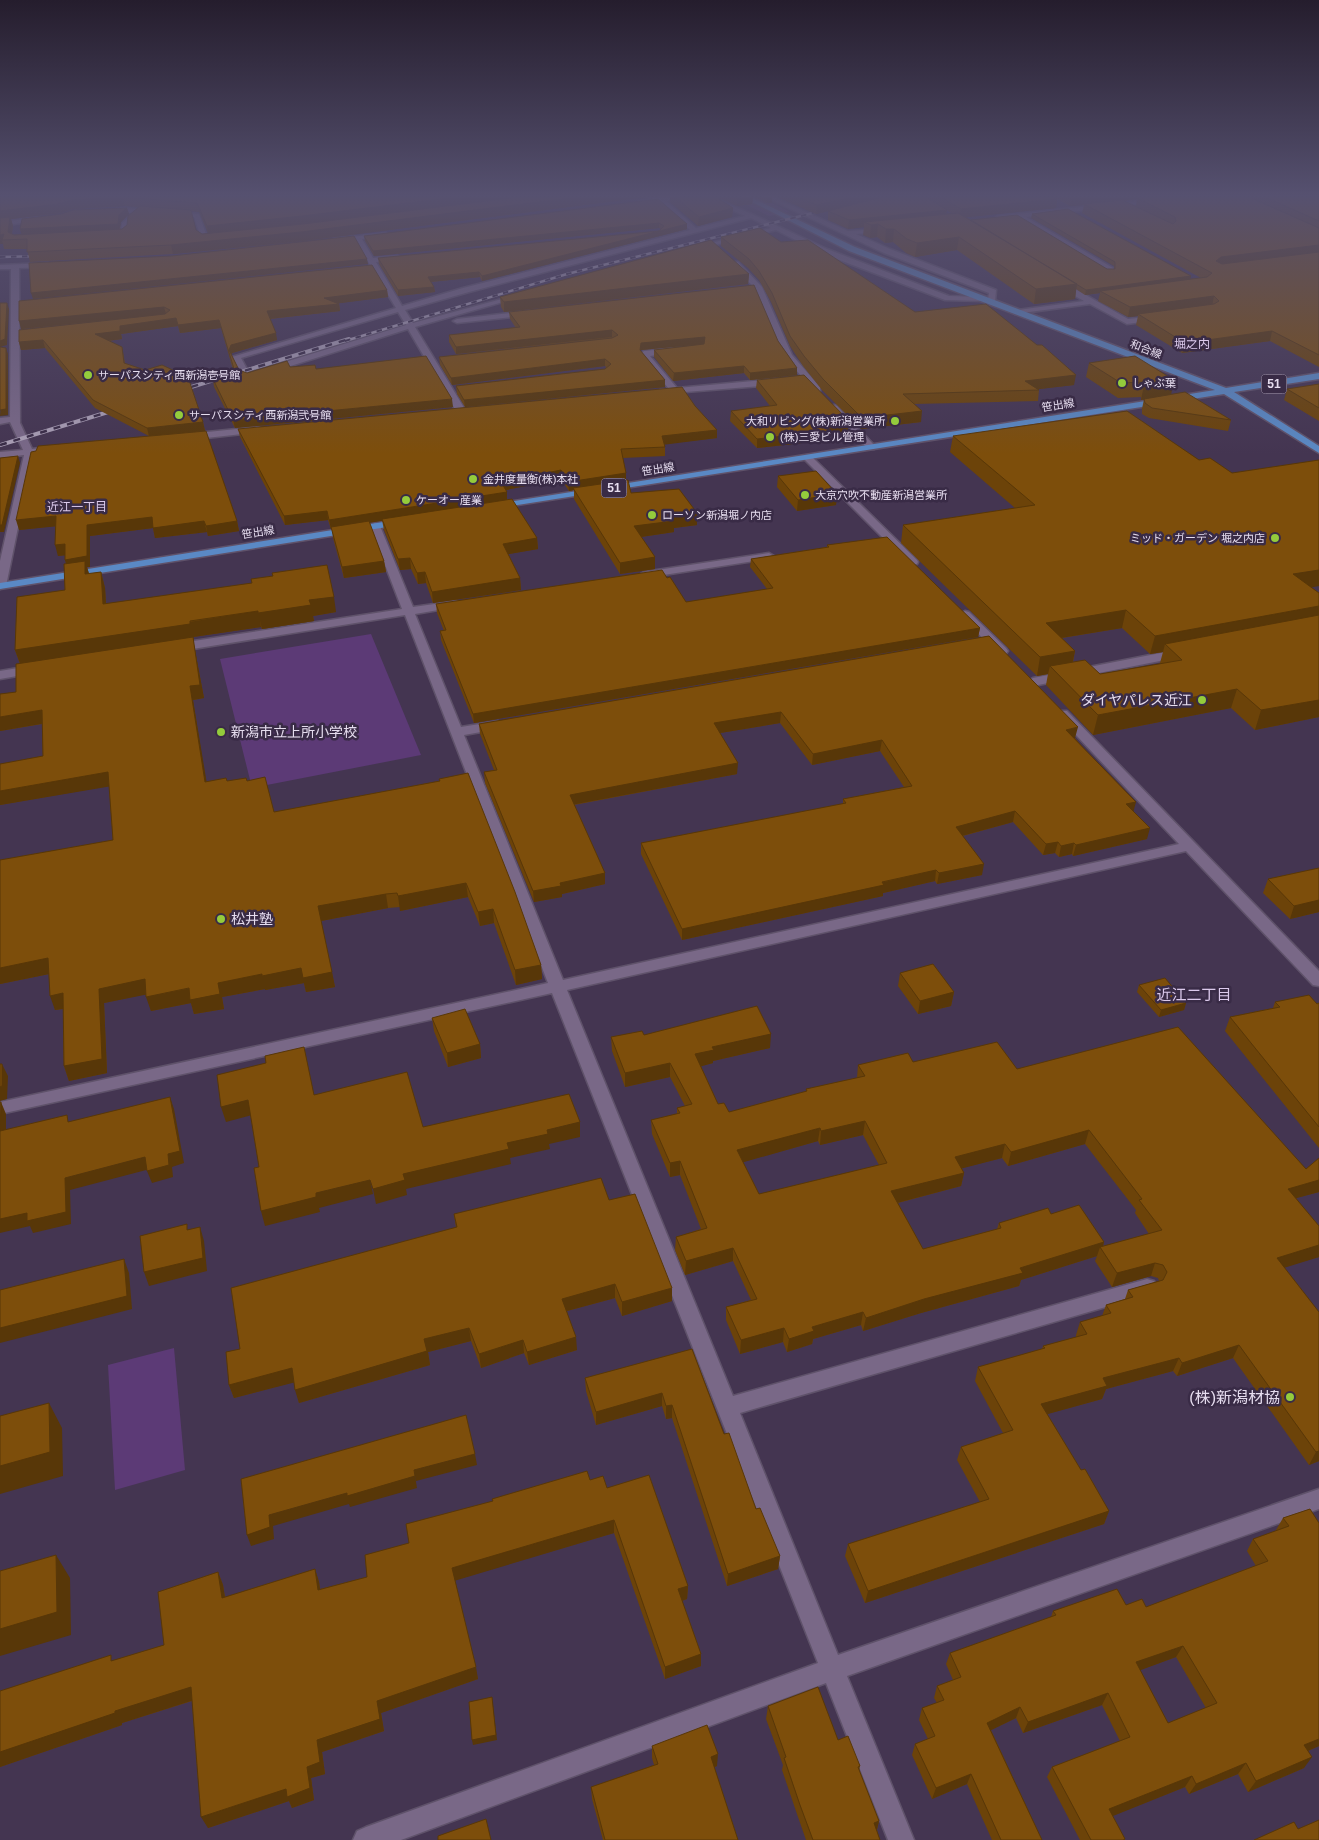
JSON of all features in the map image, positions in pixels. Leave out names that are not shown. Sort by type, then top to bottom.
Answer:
[{"type":"main road","name":"和合線","points":[[941,283],[1228,392],[1319,450]]},
{"type":"main road","name":"笹出線","points":[[484,509],[1319,376]]},
{"type":"main road","name":"笹出線","points":[[0,586],[415,520]]},
{"type":"street","points":[[0,586],[29,452],[15,423],[11,390],[12,349],[20,334],[11,323],[15,305],[15,283]]},
{"type":"street","points":[[385,283],[461,411]]},
{"type":"street","points":[[498,283],[236,357],[246,377],[411,326],[533,292]]},
{"type":"street","points":[[754,283],[758,287],[797,380],[871,447]]},
{"type":"street","points":[[908,283],[948,298],[987,300],[993,292],[969,283]]},
{"type":"street","points":[[1058,283],[1127,322],[1164,317]]},
{"type":"street","points":[[748,288],[758,287]]},
{"type":"street","points":[[1018,312],[1088,301],[1102,296]]},
{"type":"street","points":[[15,305],[25,304]]},
{"type":"street","points":[[411,326],[540,312]]},
{"type":"street","points":[[675,391],[644,354],[682,349]]},
{"type":"street","points":[[432,361],[441,360]]},
{"type":"street","points":[[656,393],[797,380]]},
{"type":"street","points":[[449,390],[458,389]]},
{"type":"street","points":[[0,421],[15,419]]},
{"type":"street","points":[[176,438],[265,429]]},
{"type":"street","points":[[0,455],[68,448]]},
{"type":"street","points":[[808,458],[884,539],[923,573]]},
{"type":"street","points":[[375,526],[557,985],[901,1840]]},
{"type":"street","points":[[630,578],[781,554]]},
{"type":"street","points":[[166,649],[467,602]]},
{"type":"street","points":[[955,605],[1008,657]]},
{"type":"street","points":[[971,643],[991,640]]},
{"type":"street","points":[[1044,693],[1030,679],[1195,651]]},
{"type":"street","points":[[0,675],[49,667]]},
{"type":"street","points":[[1056,706],[1319,981]]},
{"type":"street","points":[[457,732],[515,722]]},
{"type":"street","points":[[0,1108],[557,985],[905,912],[1188,846]]},
{"type":"street","points":[[728,1407],[1150,1286]]},
{"type":"street","points":[[366,1840],[833,1669],[1319,1499]]},
{"type":"shaded area","points":[[371,634],[421,755],[252,788],[220,659]]},
{"type":"shaded area","points":[[174,1348],[185,1470],[115,1490],[108,1365]]},
{"type":"building","points":[[30,283],[131,283],[31,293]]},
{"type":"building","points":[[197,283],[383,283],[387,290],[324,298],[339,304],[267,311],[276,333],[231,345],[229,350],[239,370],[247,373],[287,361],[290,367],[315,365],[316,369],[426,356],[452,399],[233,420],[213,379],[235,372],[219,320],[178,325],[176,318],[120,326],[120,331],[95,334],[122,347],[124,363],[145,370],[162,365],[188,377],[203,422],[147,428],[93,400],[43,340],[19,342],[19,330],[165,314],[170,310],[164,307],[19,321],[19,301]]},
{"type":"building","points":[[394,283],[432,283],[434,287],[398,290]]},
{"type":"building","points":[[552,283],[671,283],[504,302],[500,297]]},
{"type":"building","points":[[766,283],[872,283],[915,312],[986,304],[1037,345],[1042,345],[1076,375],[1025,381],[1039,390],[903,394],[922,411],[862,418],[823,379],[804,356],[790,336]]},
{"type":"building","points":[[1027,283],[1077,284],[1036,289]]},
{"type":"building","points":[[1074,283],[1140,283],[1086,290]]},
{"type":"building","points":[[1162,283],[1319,283],[1319,355],[1272,331],[1185,343],[1138,314],[1214,304],[1219,301],[1214,296],[1130,307],[1100,291]]},
{"type":"building","points":[[754,285],[778,341],[797,368],[750,373],[744,366],[674,373],[654,350],[704,344],[705,337],[641,343],[640,350],[665,380],[464,400],[456,386],[605,369],[611,364],[605,359],[451,378],[439,357],[612,338],[618,335],[612,330],[456,347],[449,335],[520,327],[509,312]]},
{"type":"building","points":[[0,303],[7,303],[5,339],[0,341]]},
{"type":"building","points":[[0,347],[6,348],[6,409],[0,410]]},
{"type":"building","points":[[1135,356],[1174,380],[1144,385],[1144,382],[1121,383],[1089,363]]},
{"type":"building","points":[[804,375],[849,421],[825,427],[829,431],[757,439],[731,411],[777,405],[757,380]]},
{"type":"building","points":[[1319,384],[1319,408],[1287,389]]},
{"type":"building","points":[[682,387],[695,406],[717,430],[662,436],[665,447],[621,449],[626,473],[568,482],[561,470],[501,482],[507,492],[329,520],[327,511],[284,516],[238,429]]},
{"type":"building","points":[[1185,392],[1231,420],[1152,408],[1145,403],[1144,399]]},
{"type":"building","points":[[1127,411],[1199,460],[1210,458],[1232,473],[1319,460],[1319,570],[1293,574],[1319,593],[1319,606],[1155,636],[1126,610],[1046,623],[1075,651],[1040,657],[903,525],[1035,505],[953,436]]},
{"type":"building","points":[[206,431],[237,521],[206,526],[204,521],[153,528],[152,517],[87,525],[87,556],[65,560],[65,544],[55,545],[56,516],[16,520],[31,452],[36,451],[38,446]]},
{"type":"building","points":[[18,456],[2,525],[0,525],[0,458]]},
{"type":"building","points":[[816,471],[837,494],[798,500],[778,476]]},
{"type":"building","points":[[628,480],[631,493],[679,489],[697,513],[671,517],[674,521],[634,526],[655,557],[620,563],[573,488]]},
{"type":"building","points":[[512,499],[537,538],[503,544],[520,578],[432,592],[425,572],[417,573],[410,558],[398,559],[382,519]]},
{"type":"building","points":[[369,521],[384,561],[342,567],[331,527]]},
{"type":"building","points":[[887,537],[980,628],[473,714],[440,631],[446,630],[436,604],[662,570],[667,578],[670,577],[686,602],[773,588],[751,559],[829,547],[827,545]]},
{"type":"building","points":[[85,561],[85,574],[101,572],[103,604],[252,583],[251,579],[273,576],[272,573],[327,565],[334,597],[309,600],[311,605],[190,621],[190,624],[15,650],[17,597],[65,590],[64,564]]},
{"type":"building","points":[[1319,615],[1319,700],[1261,710],[1237,689],[1098,715],[1050,666],[1085,660],[1100,674],[1182,660],[1165,644]]},
{"type":"building","points":[[989,636],[1078,727],[1066,730],[1136,802],[1126,804],[1150,828],[1076,845],[1074,843],[1061,846],[1058,842],[1046,844],[1015,811],[956,827],[984,864],[939,873],[936,870],[882,882],[884,885],[682,929],[641,843],[846,803],[843,799],[912,786],[882,740],[813,754],[781,712],[714,723],[738,763],[570,795],[605,873],[560,883],[561,886],[533,891],[484,772],[497,770],[479,724]]},
{"type":"building","points":[[193,637],[200,685],[190,686],[205,782],[226,778],[227,781],[246,778],[247,781],[265,777],[274,812],[440,781],[439,779],[468,773],[515,892],[541,965],[515,970],[493,909],[478,912],[466,883],[398,896],[397,893],[386,894],[318,906],[332,972],[303,978],[301,968],[262,976],[262,974],[218,983],[220,994],[190,1000],[189,988],[146,997],[145,979],[99,989],[102,1059],[64,1066],[63,993],[50,996],[48,958],[0,968],[0,860],[113,840],[108,772],[0,791],[0,764],[43,756],[42,710],[0,717],[0,694],[16,692],[16,664]]},
{"type":"building","points":[[1319,868],[1319,900],[1294,906],[1268,879]]},
{"type":"building","points":[[933,964],[954,992],[920,1001],[900,973]]},
{"type":"building","points":[[1165,978],[1186,1003],[1161,1010],[1139,985]]},
{"type":"building","points":[[1309,995],[1317,1004],[1319,1003],[1319,1127],[1230,1017],[1280,1007],[1275,1002]]},
{"type":"building","points":[[757,1006],[771,1034],[712,1047],[714,1050],[695,1054],[718,1104],[724,1103],[729,1112],[807,1091],[806,1089],[865,1076],[858,1065],[908,1053],[913,1062],[997,1042],[1017,1069],[1178,1027],[1306,1169],[1319,1158],[1319,1180],[1288,1189],[1319,1226],[1319,1245],[1277,1258],[1319,1312],[1319,1451],[1316,1452],[1239,1345],[1182,1363],[1179,1358],[1103,1378],[1107,1386],[1041,1404],[1081,1470],[1085,1469],[1109,1511],[868,1591],[848,1544],[989,1499],[961,1447],[1013,1430],[978,1367],[1087,1334],[1080,1322],[1111,1313],[1106,1305],[1133,1297],[1128,1290],[1163,1280],[1167,1272],[1163,1265],[1155,1263],[1117,1273],[1100,1247],[1162,1230],[1139,1200],[1142,1199],[1089,1130],[1011,1152],[1005,1144],[955,1157],[964,1173],[891,1191],[923,1249],[1001,1228],[999,1223],[1048,1208],[1051,1214],[1079,1205],[1104,1242],[1020,1268],[1023,1273],[924,1299],[866,1318],[863,1312],[812,1327],[814,1331],[789,1339],[784,1328],[741,1340],[726,1307],[757,1299],[733,1248],[686,1261],[676,1237],[707,1228],[680,1161],[670,1163],[651,1120],[680,1113],[677,1108],[692,1104],[670,1063],[625,1073],[611,1037],[642,1031],[644,1035]],"holes":[[[865,1121],[887,1163],[759,1194],[737,1150],[820,1128],[821,1131]]]},
{"type":"building","points":[[465,1009],[480,1044],[447,1053],[432,1018]]},
{"type":"building","points":[[304,1047],[314,1095],[407,1072],[423,1127],[569,1094],[580,1122],[547,1130],[548,1134],[507,1143],[509,1149],[403,1174],[405,1180],[373,1189],[370,1180],[316,1193],[316,1197],[261,1211],[254,1168],[259,1167],[248,1100],[221,1107],[217,1075],[266,1063],[265,1056]]},
{"type":"building","points":[[0,1064],[2,1064],[2,1086],[0,1087]]},
{"type":"building","points":[[170,1097],[180,1151],[168,1154],[169,1165],[147,1171],[145,1157],[65,1178],[66,1212],[27,1221],[27,1213],[0,1219],[0,1131],[67,1115],[68,1122]]},
{"type":"building","points":[[601,1178],[609,1200],[635,1194],[672,1288],[622,1302],[615,1284],[562,1299],[576,1337],[527,1352],[523,1340],[479,1354],[469,1328],[424,1339],[427,1351],[295,1390],[292,1368],[229,1385],[226,1352],[240,1349],[231,1288],[457,1227],[454,1214]]},
{"type":"building","points":[[187,1224],[187,1230],[200,1227],[203,1258],[144,1272],[140,1236]]},
{"type":"building","points":[[124,1259],[127,1296],[0,1328],[0,1290]]},
{"type":"building","points":[[692,1349],[724,1434],[729,1433],[756,1509],[760,1508],[780,1556],[728,1574],[672,1405],[666,1406],[662,1393],[596,1412],[585,1378]]},
{"type":"building","points":[[49,1403],[50,1452],[0,1466],[0,1416]]},
{"type":"building","points":[[466,1415],[475,1454],[414,1470],[415,1476],[347,1496],[347,1493],[269,1515],[270,1527],[247,1535],[241,1479]]},
{"type":"building","points":[[587,1471],[590,1480],[603,1476],[607,1488],[649,1475],[688,1586],[678,1589],[701,1654],[665,1667],[614,1520],[452,1568],[476,1667],[377,1701],[380,1719],[317,1740],[320,1762],[307,1767],[310,1788],[287,1797],[286,1789],[201,1817],[191,1687],[115,1711],[115,1713],[0,1752],[0,1691],[111,1655],[111,1661],[164,1645],[158,1592],[218,1572],[222,1598],[315,1569],[318,1590],[367,1577],[365,1555],[409,1543],[406,1524],[493,1501],[492,1499]]},
{"type":"building","points":[[1310,1509],[1319,1523],[1319,1739],[1304,1745],[1312,1757],[1256,1781],[1246,1763],[1196,1784],[1192,1776],[1109,1809],[1125,1839],[1091,1840],[1052,1767],[1130,1737],[1108,1693],[1028,1722],[1020,1707],[987,1723],[1042,1840],[1001,1840],[971,1774],[936,1788],[915,1744],[935,1736],[922,1708],[944,1700],[937,1686],[961,1677],[950,1653],[1056,1615],[1053,1611],[1117,1589],[1126,1605],[1142,1599],[1146,1607],[1268,1561],[1253,1539],[1289,1526],[1283,1518]],"holes":[[[1183,1646],[1217,1703],[1168,1723],[1136,1662]]]},
{"type":"building","points":[[56,1555],[57,1612],[0,1629],[0,1571]]},
{"type":"building","points":[[818,1687],[838,1740],[848,1736],[879,1821],[874,1823],[880,1840],[813,1840],[768,1706]]},
{"type":"building","points":[[492,1697],[496,1735],[472,1740],[469,1702]]},
{"type":"building","points":[[707,1725],[718,1754],[711,1757],[738,1840],[605,1840],[591,1787],[658,1764],[652,1746]]},
{"type":"building","points":[[486,1819],[491,1840],[438,1840],[438,1836]]},
{"type":"building","points":[[1319,1820],[1319,1840],[1254,1840],[1294,1822],[1298,1829]]},
{"type":"railway","points":[[345,341],[538,283]]},
{"type":"railway","points":[[178,391],[349,339]]},
{"type":"railway","points":[[0,445],[118,409]]},
{"type":"place","name":"サーパスシティ西新潟壱号館","points":[[88,375]]},
{"type":"place","name":"しゃぶ葉","points":[[1122,383]]},
{"type":"place","name":"サーパスシティ西新潟弐号館","points":[[179,415]]},
{"type":"place","name":"大和リビング(株)新潟営業所","points":[[895,421]]},
{"type":"place","name":"(株)三愛ビル管理","points":[[770,437]]},
{"type":"place","name":"金井度量衡(株)本社","points":[[473,479]]},
{"type":"place","name":"大京穴吹不動産新潟営業所","points":[[805,495]]},
{"type":"place","name":"ケーオー産業","points":[[406,500]]},
{"type":"place","name":"ローソン新潟堀ノ内店","points":[[652,515]]},
{"type":"place","name":"ミッド・ガーデン 堀之内店","points":[[1275,538]]},
{"type":"place","name":"ダイヤパレス近江","points":[[1202,700]]},
{"type":"place","name":"新潟市立上所小学校","points":[[221,732]]},
{"type":"place","name":"松井塾","points":[[221,919]]},
{"type":"place","name":"(株)新潟材協","points":[[1290,1397]]},
{"type":"district","name":"堀之内","points":[[1192,344]]},
{"type":"district","name":"近江一丁目","points":[[77,507]]},
{"type":"district","name":"近江二丁目","points":[[1194,994]]}]
